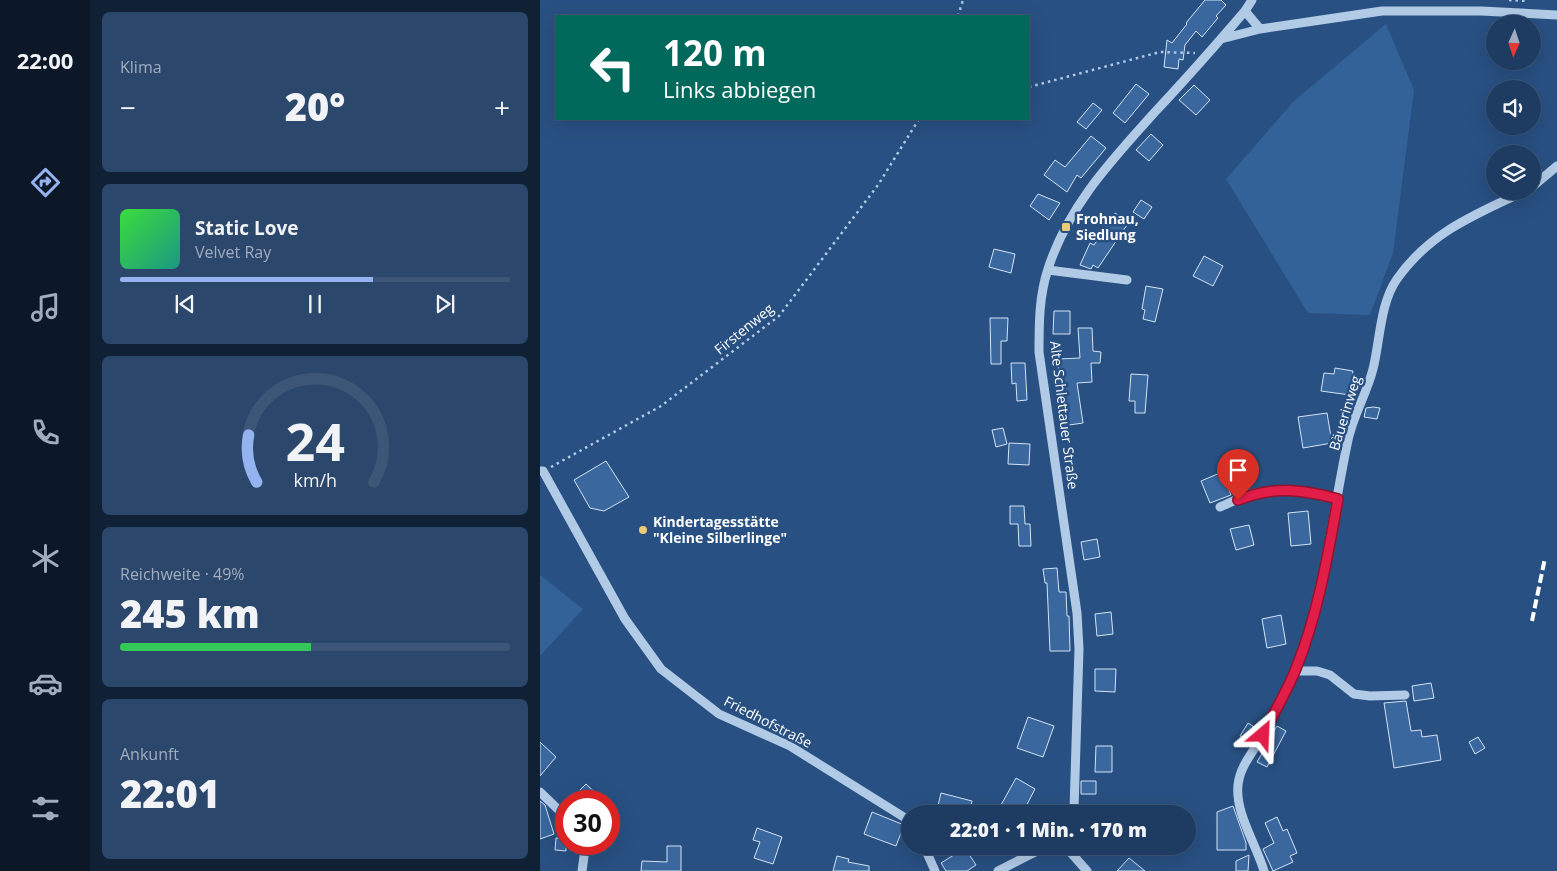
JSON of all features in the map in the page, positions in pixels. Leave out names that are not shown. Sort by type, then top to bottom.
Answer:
[{"type":"street","name":"Alte Schlettauer Straße","points":[[1074,805],[1079,649],[1077,613],[1039,352],[1040,312],[1048,270],[1066,227],[1087,191],[1209,53],[1252,0]]},
{"type":"street","points":[[1245,11],[1260,29]]},
{"type":"street","points":[[1221,39],[1260,29],[1382,11],[1481,11],[1557,15]]},
{"type":"street","points":[[1541,179],[1557,166]]},
{"type":"street","name":"Bäuerinweg","points":[[1264,871],[1260,856],[1240,808],[1238,786],[1243,767],[1263,735],[1295,671],[1313,615],[1331,539],[1348,437],[1373,370],[1385,306],[1396,280],[1414,258],[1439,236],[1464,219],[1505,200]]},
{"type":"street","points":[[1048,270],[1127,280]]},
{"type":"street","name":"Friedhofstraße","points":[[542,471],[625,619],[661,669],[719,714],[790,746],[901,814]]},
{"type":"street","points":[[1220,507],[1255,493],[1286,489],[1310,491],[1338,499]]},
{"type":"street","points":[[1295,671],[1317,671],[1330,675],[1354,694],[1370,696],[1405,694]]},
{"type":"street","points":[[540,792],[555,806]]},
{"type":"street","points":[[582,871],[584,855]]},
{"type":"street","points":[[928,855],[935,871]]},
{"type":"street","points":[[998,871],[1029,855]]},
{"type":"street","points":[[1073,855],[1087,871]]},
{"type":"path","points":[[958,15],[963,0]]},
{"type":"path","points":[[1030,88],[1160,52],[1209,53]]},
{"type":"path","name":"Firstenweg","points":[[542,471],[661,406],[779,316],[878,186],[918,120]]},
{"type":"shaded area","points":[[1386,24],[1414,90],[1393,253],[1370,315],[1308,313],[1226,179],[1294,101]]},
{"type":"shaded area","points":[[540,575],[583,609],[540,656]]},
{"type":"building","points":[[1205,0],[1221,0],[1226,5],[1202,37],[1196,31],[1185,45],[1183,60],[1179,59],[1178,69],[1164,67],[1167,40],[1172,43]]},
{"type":"building","points":[[1136,84],[1149,94],[1125,123],[1113,113]]},
{"type":"building","points":[[1194,85],[1210,100],[1196,115],[1179,100]]},
{"type":"building","points":[[1093,103],[1102,110],[1086,129],[1077,122]]},
{"type":"building","points":[[1151,134],[1163,145],[1149,161],[1136,150]]},
{"type":"building","points":[[1091,136],[1106,148],[1081,178],[1077,175],[1067,192],[1044,175],[1055,160],[1065,167]]},
{"type":"building","points":[[1038,194],[1060,203],[1049,220],[1030,206]]},
{"type":"building","points":[[1141,200],[1152,207],[1144,219],[1133,212]]},
{"type":"building","points":[[1115,213],[1129,222],[1098,268],[1093,265],[1091,269],[1080,265],[1090,243],[1094,245]]},
{"type":"building","points":[[994,249],[1015,254],[1011,273],[989,267]]},
{"type":"building","points":[[1204,256],[1223,266],[1213,286],[1193,276]]},
{"type":"building","points":[[1146,286],[1163,289],[1155,322],[1143,319],[1145,310],[1142,309]]},
{"type":"building","points":[[1054,311],[1070,311],[1070,334],[1053,334]]},
{"type":"building","points":[[990,318],[1008,318],[1007,341],[1001,341],[1001,364],[991,364]]},
{"type":"building","points":[[1078,328],[1092,328],[1093,351],[1101,352],[1100,363],[1091,363],[1092,382],[1077,383],[1083,423],[1069,425],[1063,383],[1059,383],[1058,359],[1080,358]]},
{"type":"building","points":[[1011,363],[1025,363],[1027,400],[1017,401],[1016,383],[1012,384]]},
{"type":"building","points":[[1335,368],[1353,371],[1350,395],[1321,391],[1324,373],[1334,374]]},
{"type":"building","points":[[1131,374],[1148,375],[1145,413],[1135,413],[1135,401],[1129,401]]},
{"type":"building","points":[[1366,408],[1380,408],[1377,419],[1364,417]]},
{"type":"building","points":[[1327,413],[1332,443],[1303,448],[1298,417]]},
{"type":"building","points":[[1003,428],[1007,444],[996,447],[992,430]]},
{"type":"building","points":[[1009,443],[1030,444],[1029,465],[1008,464]]},
{"type":"building","points":[[606,461],[629,497],[604,511],[590,508],[574,480]]},
{"type":"building","points":[[1222,472],[1231,495],[1210,503],[1201,481]]},
{"type":"building","points":[[1010,506],[1024,506],[1025,524],[1030,524],[1031,546],[1019,546],[1018,524],[1010,524]]},
{"type":"building","points":[[1308,511],[1311,544],[1291,546],[1288,513]]},
{"type":"building","points":[[1249,525],[1254,545],[1236,550],[1230,529]]},
{"type":"building","points":[[1097,539],[1100,557],[1084,560],[1081,542]]},
{"type":"building","points":[[1057,568],[1059,592],[1066,592],[1070,651],[1050,651],[1047,583],[1045,583],[1043,569]]},
{"type":"building","points":[[1111,612],[1113,634],[1097,636],[1095,614]]},
{"type":"building","points":[[1281,615],[1286,644],[1267,648],[1262,619]]},
{"type":"building","points":[[1095,669],[1116,669],[1115,692],[1095,691]]},
{"type":"building","points":[[1431,683],[1434,698],[1414,701],[1412,686]]},
{"type":"building","points":[[1406,701],[1411,731],[1421,730],[1422,737],[1437,735],[1441,760],[1394,768],[1384,703]]},
{"type":"building","points":[[1028,717],[1054,726],[1043,757],[1017,748]]},
{"type":"building","points":[[1248,723],[1259,730],[1251,742],[1240,736]]},
{"type":"building","points":[[1277,726],[1286,731],[1267,767],[1257,762],[1264,750],[1262,749]]},
{"type":"building","points":[[1478,737],[1485,748],[1475,754],[1469,742]]},
{"type":"building","points":[[540,742],[556,757],[540,776]]},
{"type":"building","points":[[1096,746],[1112,746],[1112,772],[1095,772]]},
{"type":"building","points":[[1016,778],[1035,789],[1027,805],[1001,805]]},
{"type":"building","points":[[1081,781],[1096,781],[1096,794],[1081,794]]},
{"type":"building","points":[[586,784],[592,790],[580,790]]},
{"type":"building","points":[[941,793],[972,801],[971,805],[938,805]]},
{"type":"building","points":[[540,801],[545,805],[554,834],[540,839]]},
{"type":"building","points":[[1233,806],[1246,843],[1246,850],[1217,850],[1217,812]]},
{"type":"building","points":[[872,812],[901,824],[901,833],[896,846],[864,834]]},
{"type":"building","points":[[1277,817],[1283,831],[1287,829],[1297,853],[1290,856],[1293,862],[1273,871],[1263,849],[1274,843],[1265,823]]},
{"type":"building","points":[[757,828],[782,837],[773,864],[754,858],[760,842],[753,840]]},
{"type":"building","points":[[667,846],[681,846],[681,871],[641,871],[642,861],[667,862]]},
{"type":"building","points":[[954,855],[970,855],[976,865],[967,871],[946,871],[941,863]]},
{"type":"building","points":[[1249,855],[1248,871],[1236,871],[1236,861]]},
{"type":"building","points":[[837,856],[849,859],[848,862],[869,866],[869,871],[833,871]]},
{"type":"building","points":[[1129,858],[1145,871],[1117,871]]},
{"type":"railway","points":[[1532,621],[1545,558]]},
{"type":"place","name":"Frohnau, Siedlung","points":[[1066,227]]},
{"type":"place","name":"Kindertagesstätte \"Kleine Silberlinge\"","points":[[643,530]]},
{"type":"route","points":[[1238,500],[1255,493],[1286,489],[1310,491],[1338,499],[1331,539],[1313,615],[1297,666],[1263,735]]}]
